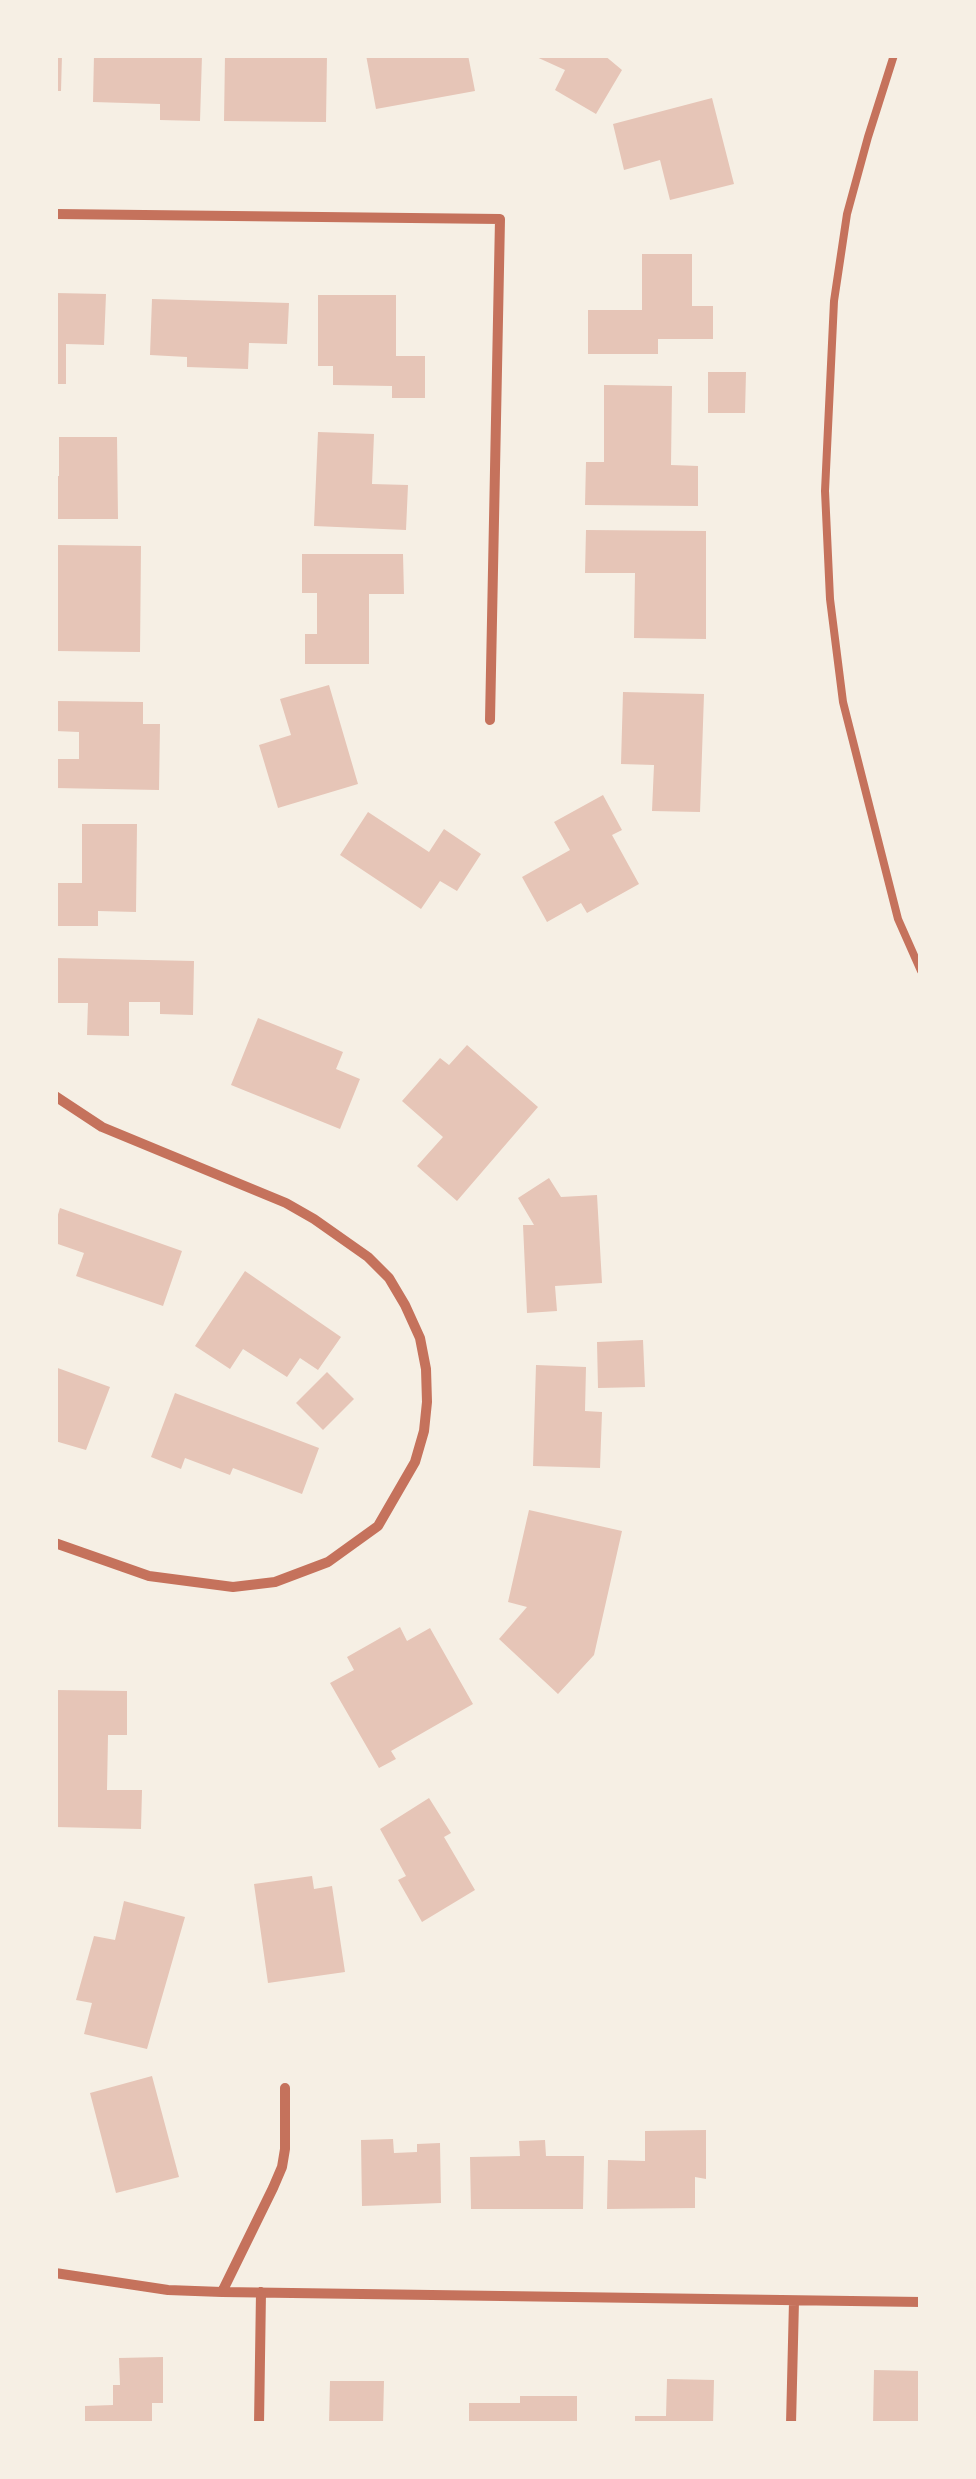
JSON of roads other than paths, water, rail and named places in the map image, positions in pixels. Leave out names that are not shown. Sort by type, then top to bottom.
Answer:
[{"type":"street","points":[[55,214],[500,219],[490,720]]},
{"type":"street","points":[[55,1096],[102,1128],[300,1211],[368,1257],[389,1278],[420,1338],[427,1402],[415,1462],[378,1526],[328,1562],[275,1582],[232,1587],[149,1576],[55,1543]]},
{"type":"street","points":[[222,2292],[282,2167],[285,2088]]},
{"type":"street","points":[[55,2273],[121,2284],[222,2292],[921,2302]]},
{"type":"street","points":[[259,2424],[261,2292]]},
{"type":"street","points":[[792,2424],[794,2302]]},
{"type":"lane","points":[[894,55],[847,214],[834,301],[825,490],[830,599],[844,702],[898,919],[921,971]]}]
